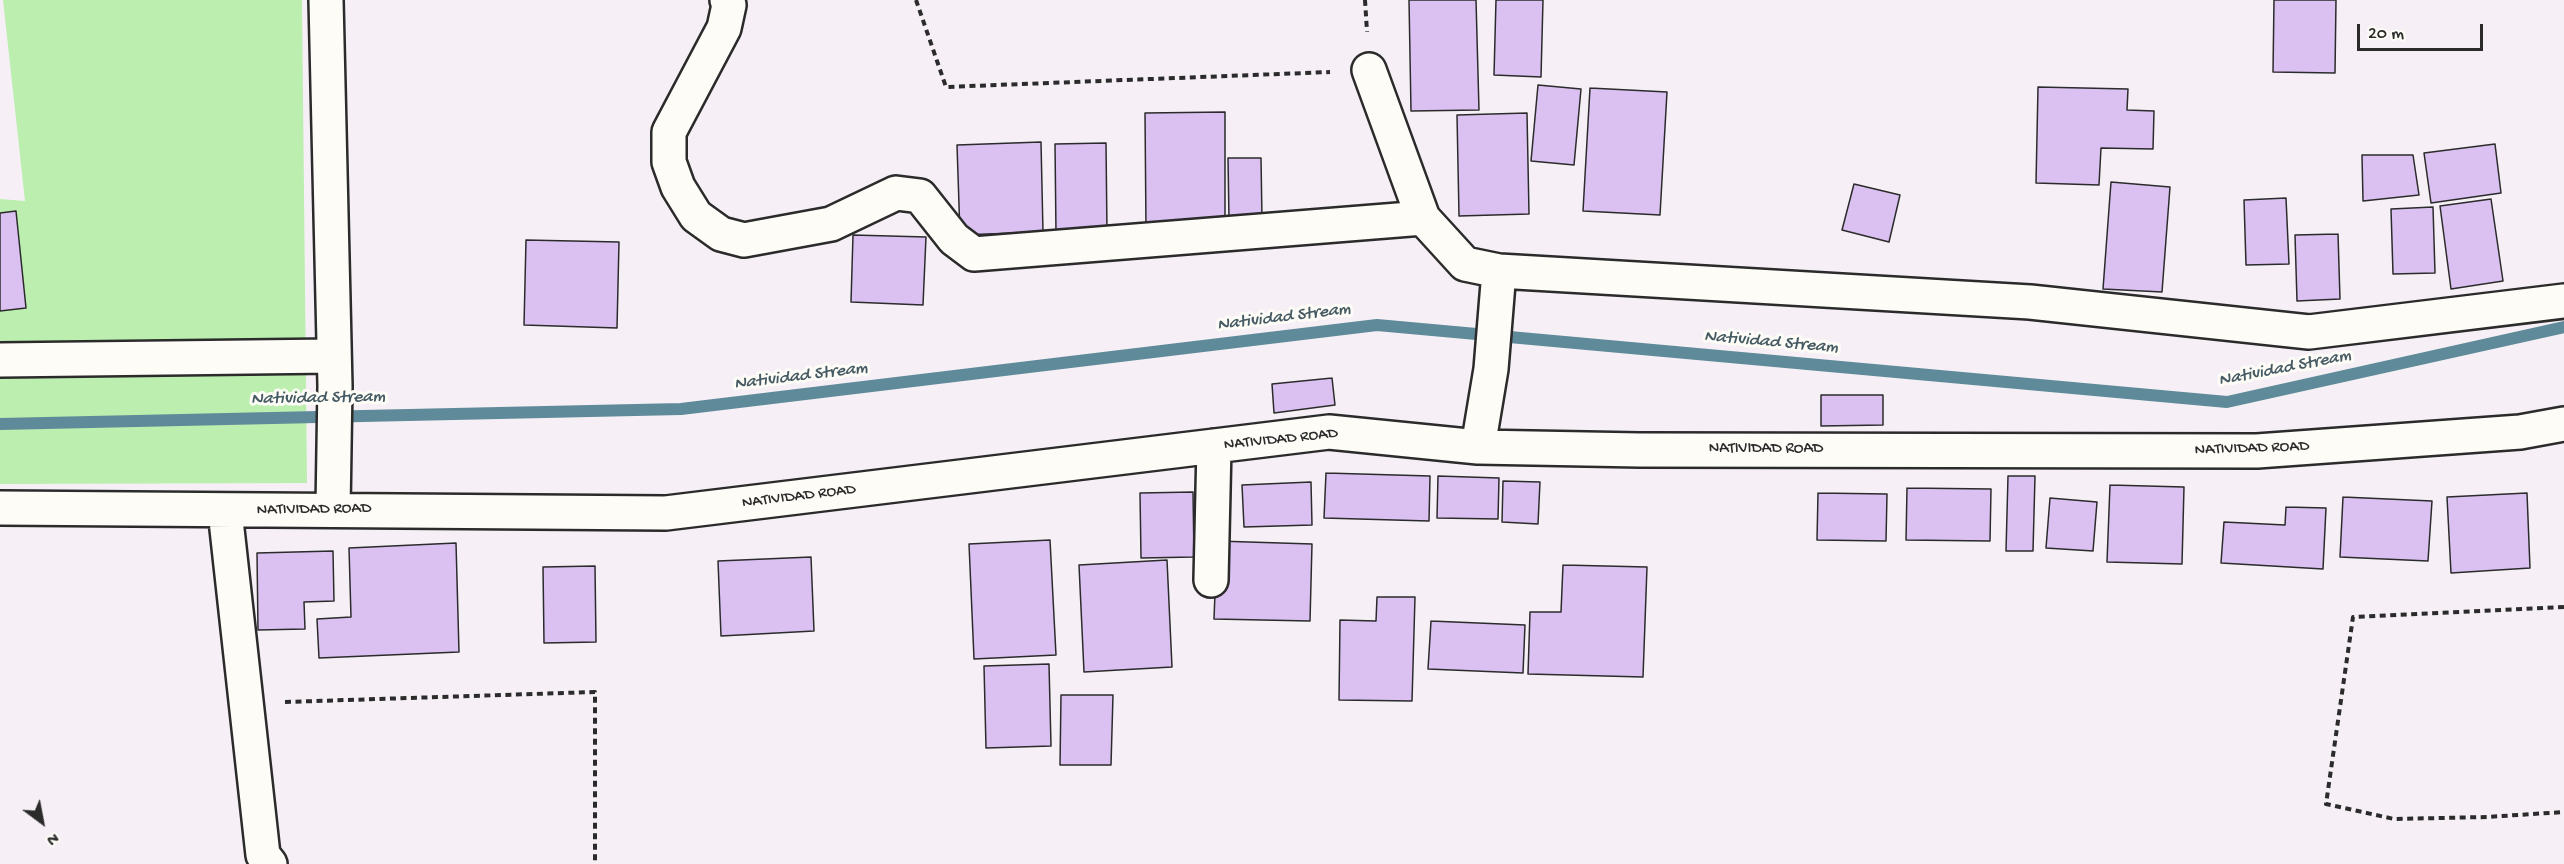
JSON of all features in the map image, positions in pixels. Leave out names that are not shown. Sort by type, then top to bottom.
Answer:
[{"type":"street","points":[[326,0],[334,371],[333,508]]},
{"type":"street","points":[[727,0],[729,5],[724,28],[669,132],[669,162],[678,188],[696,216],[722,234],[744,240],[831,224],[896,193],[920,196],[954,239],[974,254],[1423,218]]},
{"type":"street","points":[[1369,70],[1423,218],[1466,264],[1499,271],[2030,302],[2309,332],[2564,301]]},
{"type":"street","points":[[1478,447],[1491,369],[1499,271]]},
{"type":"street","points":[[0,360],[334,371]]},
{"type":"street","name":"NATIVIDAD ROAD","points":[[0,508],[225,511],[333,508],[666,513],[1329,432],[1478,447],[1641,450],[2257,451],[2520,432],[2564,424]]},
{"type":"street","points":[[1211,579],[1214,446]]},
{"type":"street","points":[[225,511],[263,855],[270,864]]},
{"type":"path","points":[[916,0],[946,87],[1369,70],[1365,0]]},
{"type":"path","points":[[2564,607],[2353,617],[2326,804],[2394,819],[2564,812]]},
{"type":"path","points":[[245,704],[595,692],[595,864]]},
{"type":"green space","points":[[3,0],[302,0],[307,483],[0,484],[0,199],[25,201]]},
{"type":"building","points":[[1409,0],[1476,0],[1479,110],[1411,111]]},
{"type":"building","points":[[1496,0],[1543,0],[1541,77],[1494,75]]},
{"type":"building","points":[[2274,0],[2336,0],[2335,73],[2273,72]]},
{"type":"building","points":[[1538,85],[1581,89],[1574,165],[1531,161]]},
{"type":"building","points":[[2038,87],[2128,89],[2127,110],[2154,111],[2153,149],[2101,148],[2099,185],[2036,183]]},
{"type":"building","points":[[1590,88],[1667,92],[1660,215],[1583,211]]},
{"type":"building","points":[[1225,112],[1225,229],[1146,230],[1145,113]]},
{"type":"building","points":[[1527,113],[1529,214],[1459,216],[1457,115]]},
{"type":"building","points":[[1041,142],[1043,232],[960,235],[957,145]]},
{"type":"building","points":[[1106,143],[1107,233],[1056,234],[1055,144]]},
{"type":"building","points":[[2495,144],[2501,193],[2431,203],[2424,153]]},
{"type":"building","points":[[2362,155],[2413,155],[2419,195],[2363,201]]},
{"type":"building","points":[[1228,158],[1261,158],[1262,219],[1229,220]]},
{"type":"building","points":[[2111,182],[2170,187],[2162,292],[2103,289]]},
{"type":"building","points":[[1854,184],[1900,195],[1889,242],[1842,230]]},
{"type":"building","points":[[2286,198],[2289,264],[2246,265],[2244,200]]},
{"type":"building","points":[[2491,199],[2503,281],[2451,289],[2440,206]]},
{"type":"building","points":[[2433,207],[2435,273],[2393,274],[2391,209]]},
{"type":"building","points":[[16,211],[26,308],[0,311],[0,213]]},
{"type":"building","points":[[2338,234],[2340,299],[2297,301],[2295,235]]},
{"type":"building","points":[[853,235],[926,237],[923,305],[851,302]]},
{"type":"building","points":[[526,240],[619,242],[617,328],[524,325]]},
{"type":"building","points":[[1332,378],[1335,405],[1274,413],[1272,384]]},
{"type":"building","points":[[1821,395],[1883,395],[1883,425],[1821,426]]},
{"type":"building","points":[[1326,473],[1430,476],[1429,521],[1324,518]]},
{"type":"building","points":[[1438,476],[1499,478],[1498,519],[1437,518]]},
{"type":"building","points":[[2008,476],[2035,476],[2033,551],[2006,551]]},
{"type":"building","points":[[1503,481],[1540,482],[1538,524],[1502,522]]},
{"type":"building","points":[[1311,482],[1312,525],[1244,527],[1242,485]]},
{"type":"building","points":[[2110,485],[2184,487],[2182,564],[2107,562]]},
{"type":"building","points":[[1907,488],[1991,489],[1990,541],[1906,540]]},
{"type":"building","points":[[1193,492],[1194,557],[1141,558],[1140,493]]},
{"type":"building","points":[[1818,493],[1887,494],[1886,541],[1817,540]]},
{"type":"building","points":[[2527,493],[2530,568],[2451,573],[2447,497]]},
{"type":"building","points":[[2343,497],[2432,501],[2428,561],[2340,557]]},
{"type":"building","points":[[2050,498],[2097,502],[2093,551],[2046,548]]},
{"type":"building","points":[[2286,507],[2326,508],[2323,569],[2221,563],[2224,522],[2285,525]]},
{"type":"building","points":[[1050,540],[1056,655],[974,659],[969,544]]},
{"type":"building","points":[[1217,541],[1312,544],[1310,621],[1214,619]]},
{"type":"building","points":[[456,543],[459,652],[319,658],[317,619],[351,617],[349,548]]},
{"type":"building","points":[[333,551],[334,601],[304,602],[305,629],[258,630],[257,553]]},
{"type":"building","points":[[811,557],[814,631],[721,636],[718,561]]},
{"type":"building","points":[[1167,560],[1172,667],[1084,672],[1079,565]]},
{"type":"building","points":[[1563,565],[1647,567],[1643,677],[1528,674],[1530,612],[1561,612]]},
{"type":"building","points":[[595,566],[596,642],[544,643],[543,567]]},
{"type":"building","points":[[1377,597],[1415,597],[1412,701],[1339,700],[1340,620],[1376,621]]},
{"type":"building","points":[[1431,621],[1525,625],[1523,673],[1428,669]]},
{"type":"building","points":[[1049,664],[1051,746],[986,748],[984,666]]},
{"type":"building","points":[[1061,695],[1113,695],[1111,765],[1060,765]]},
{"type":"waterway","name":"Natividad Stream","points":[[0,424],[681,409],[1377,325],[2227,402],[2564,327]]}]
